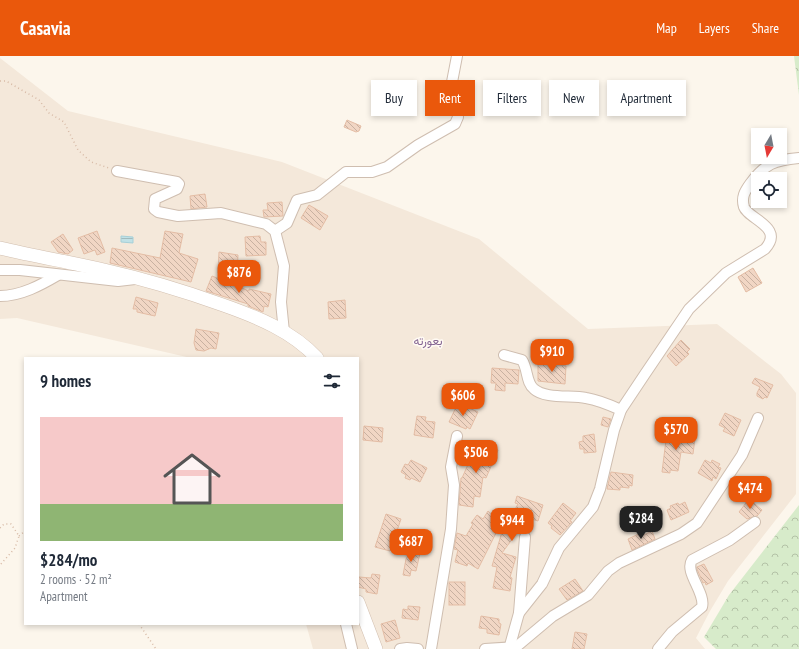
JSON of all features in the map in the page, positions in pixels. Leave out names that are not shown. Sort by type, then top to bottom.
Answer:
[{"type":"main road","points":[[0,248],[143,279],[238,311],[284,332],[303,345],[316,357]]},
{"type":"main road","points":[[359,605],[376,649]]},
{"type":"street","points":[[275,231],[287,223],[297,200],[317,195],[346,172],[372,172],[387,167],[418,145],[455,124],[458,117],[452,82],[457,56]]},
{"type":"street","points":[[519,614],[542,584],[559,548],[593,507],[600,489],[614,430],[621,410],[671,333],[690,309],[726,273],[766,249],[769,245],[771,240],[766,226],[744,209],[744,192],[765,166],[787,159],[799,158]]},
{"type":"street","points":[[117,171],[177,182],[178,187],[176,189],[155,199],[154,209],[158,212],[178,216],[221,213],[266,224],[275,231],[284,266],[281,302],[284,332]]},
{"type":"street","points":[[0,270],[118,281],[143,279]]},
{"type":"street","points":[[0,296],[26,291],[58,275]]},
{"type":"street","points":[[504,355],[522,360],[528,371],[531,386],[537,392],[546,395],[567,395],[586,398],[621,410]]},
{"type":"street","points":[[485,649],[509,649],[522,644],[553,616],[588,594],[608,571],[619,563],[681,534],[697,523],[723,481],[734,469],[742,455],[758,418]]},
{"type":"street","points":[[431,649],[451,529],[454,485],[451,467],[457,436]]},
{"type":"street","points":[[658,649],[672,632],[702,607],[702,600],[690,568],[692,560],[730,540],[755,522]]},
{"type":"street","points":[[509,649],[519,614],[525,537]]},
{"type":"street","points":[[346,625],[352,649]]},
{"type":"street","points":[[400,649],[418,649]]},
{"type":"path","points":[[0,81],[6,81],[39,100],[48,113],[64,122],[78,150],[91,162],[117,171]]},
{"type":"path","points":[[0,528],[4,524],[11,524],[19,536]]},
{"type":"path","points":[[0,565],[15,548],[19,536],[24,532]]},
{"type":"path","points":[[140,625],[156,649]]},
{"type":"shaded area","points":[[0,58],[68,111],[282,162],[479,239],[588,329],[717,324],[781,374],[796,393],[796,494],[728,581],[710,611],[696,638],[705,649],[313,649],[306,625],[359,625],[359,357],[187,357],[17,318],[0,319]]},
{"type":"green space","points":[[794,56],[799,56],[799,95]]},
{"type":"green space","points":[[799,505],[799,649],[716,649],[704,637],[729,595]]},
{"type":"water","points":[[121,236],[133,237],[133,243],[121,242]]},
{"type":"building","points":[[347,120],[361,126],[359,131],[356,132],[344,127]]},
{"type":"building","points":[[205,194],[207,207],[191,209],[190,196]]},
{"type":"building","points":[[282,202],[283,216],[264,217],[263,210],[268,210],[267,203]]},
{"type":"building","points":[[309,205],[328,216],[320,230],[301,218]]},
{"type":"building","points":[[97,231],[105,252],[97,255],[95,250],[84,254],[78,238]]},
{"type":"building","points":[[165,231],[183,234],[179,253],[198,259],[191,282],[110,263],[112,248],[160,258]]},
{"type":"building","points":[[63,234],[73,250],[68,254],[58,252],[51,242]]},
{"type":"building","points":[[260,236],[261,242],[266,242],[266,255],[246,256],[245,237]]},
{"type":"building","points":[[219,252],[238,255],[237,274],[218,273]]},
{"type":"building","points":[[753,268],[762,283],[746,292],[738,277]]},
{"type":"building","points":[[212,276],[249,291],[249,289],[271,294],[268,307],[264,306],[263,312],[248,306],[248,304],[206,291]]},
{"type":"building","points":[[136,297],[158,303],[155,316],[137,312],[137,309],[133,309]]},
{"type":"building","points":[[345,300],[346,318],[329,319],[328,302]]},
{"type":"building","points":[[196,329],[219,333],[216,349],[211,348],[204,351],[196,350],[194,343]]},
{"type":"building","points":[[681,340],[690,349],[687,352],[689,354],[676,366],[667,356]]},
{"type":"building","points":[[538,362],[566,366],[565,384],[538,381]]},
{"type":"building","points":[[492,368],[519,370],[518,384],[505,383],[505,391],[495,390],[496,383],[491,383]]},
{"type":"building","points":[[755,378],[773,385],[767,398],[765,397],[763,399],[757,396],[760,387],[752,383]]},
{"type":"building","points":[[458,403],[478,412],[470,429],[467,427],[466,429],[449,422]]},
{"type":"building","points":[[725,413],[741,420],[734,436],[723,431],[725,428],[719,425]]},
{"type":"building","points":[[417,416],[426,417],[425,421],[435,422],[433,438],[414,435]]},
{"type":"building","points":[[603,417],[611,419],[608,427],[601,425]]},
{"type":"building","points":[[364,426],[383,428],[382,442],[363,440]]},
{"type":"building","points":[[594,434],[596,452],[584,453],[584,449],[580,449],[579,442],[583,441],[583,436]]},
{"type":"building","points":[[669,434],[695,438],[693,454],[681,452],[678,471],[670,470],[670,473],[662,472],[666,440],[668,440]]},
{"type":"building","points":[[478,442],[498,450],[486,478],[483,477],[480,497],[474,496],[473,507],[459,505],[461,478]]},
{"type":"building","points":[[411,460],[427,468],[420,482],[411,478],[410,480],[405,478],[406,475],[401,472],[405,464],[408,465]]},
{"type":"building","points":[[705,460],[711,463],[712,460],[720,464],[718,467],[721,468],[716,479],[713,477],[712,481],[698,473]]},
{"type":"building","points":[[611,472],[633,475],[632,486],[629,485],[629,488],[620,487],[620,490],[607,489]]},
{"type":"building","points":[[517,496],[543,505],[538,521],[522,516],[513,531],[516,534],[502,553],[516,557],[510,577],[512,578],[510,591],[493,588],[497,567],[492,566],[504,525],[506,526],[518,504],[515,503]]},
{"type":"building","points":[[749,499],[762,510],[757,516],[747,519],[739,512]]},
{"type":"building","points":[[685,502],[689,512],[671,520],[667,510],[671,508],[670,506],[678,503],[679,505]]},
{"type":"building","points":[[563,503],[576,513],[570,521],[572,522],[560,535],[551,528],[552,526],[548,523]]},
{"type":"building","points":[[488,511],[501,523],[478,569],[468,563],[467,566],[455,562],[458,550],[454,549],[457,533],[466,536],[473,524],[471,523],[477,515],[483,519]]},
{"type":"building","points":[[386,514],[401,519],[390,551],[375,547]]},
{"type":"building","points":[[652,531],[655,539],[632,550],[628,539],[643,532],[644,535]]},
{"type":"building","points":[[411,551],[420,553],[416,571],[411,570],[410,576],[403,575],[406,559]]},
{"type":"building","points":[[704,564],[713,581],[706,585],[705,582],[703,583],[697,569],[697,567]]},
{"type":"building","points":[[372,574],[380,575],[377,594],[366,592],[366,589],[359,587],[359,577],[371,578]]},
{"type":"building","points":[[575,579],[583,591],[567,600],[559,589]]},
{"type":"building","points":[[449,582],[465,582],[465,605],[449,605]]},
{"type":"building","points":[[408,606],[420,607],[418,620],[402,618],[403,609],[408,610]]},
{"type":"building","points":[[481,616],[499,619],[499,623],[501,624],[499,635],[487,633],[487,629],[479,628]]},
{"type":"building","points":[[395,620],[400,638],[386,642],[381,624]]},
{"type":"building","points":[[575,632],[587,634],[584,649],[572,649]]},
{"type":"district","name":"بعورته","points":[[428,341]]}]
